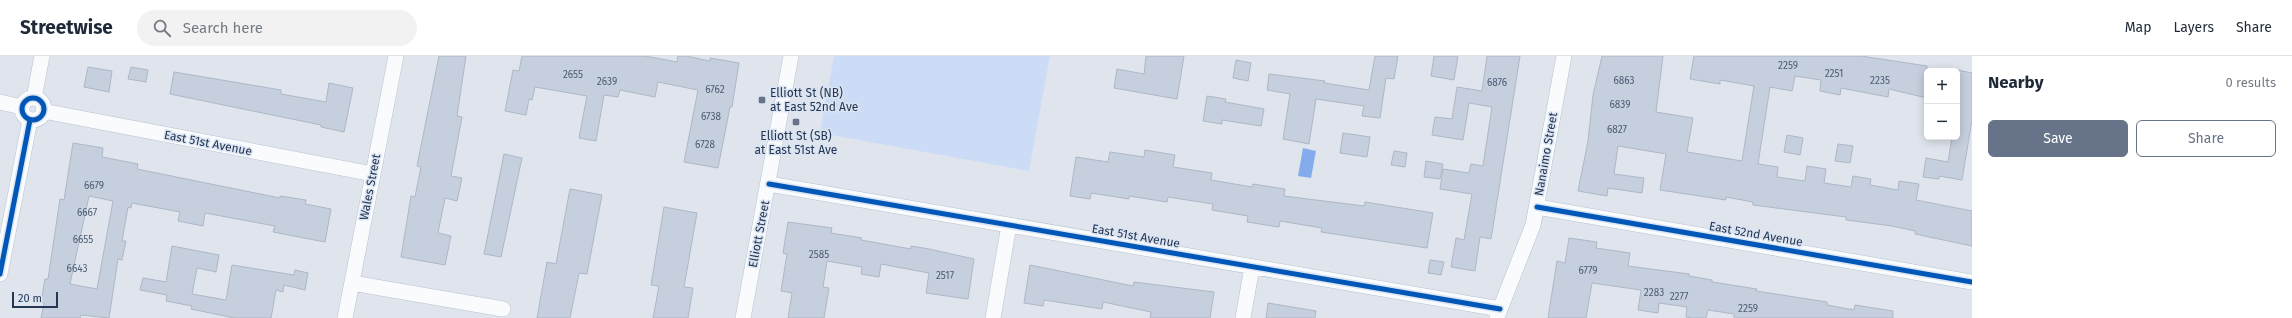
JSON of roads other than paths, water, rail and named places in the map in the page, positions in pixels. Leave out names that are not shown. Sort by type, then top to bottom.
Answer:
[{"type":"street","points":[[30,120],[24,116],[42,56]]},
{"type":"street","name":"Wales Street","points":[[345,318],[396,56]]},
{"type":"street","name":"Elliott Street","points":[[743,318],[769,184],[791,56]]},
{"type":"street","name":"Nanaimo Street","points":[[1499,313],[1533,225],[1564,56]]},
{"type":"street","points":[[0,102],[28,102],[42,104],[43,111],[40,117],[30,120]]},
{"type":"street","name":"East 51st Avenue","points":[[43,111],[373,174]]},
{"type":"street","points":[[0,274],[30,120]]},
{"type":"street","name":"East 51st Avenue","points":[[769,184],[1252,267],[1499,313]]},
{"type":"street","name":"East 52nd Avenue","points":[[1537,207],[1972,282]]},
{"type":"street","points":[[993,318],[1009,225]]},
{"type":"street","points":[[1243,318],[1252,267]]},
{"type":"street","points":[[352,283],[503,309]]},
{"type":"water","points":[[1303,148],[1316,151],[1311,178],[1298,176]]},
{"type":"place","name":"Elliott St (NB) at East 52nd Ave","points":[[762,100]]},
{"type":"place","name":"Elliott St (SB) at East 51st Ave","points":[[796,122]]}]
